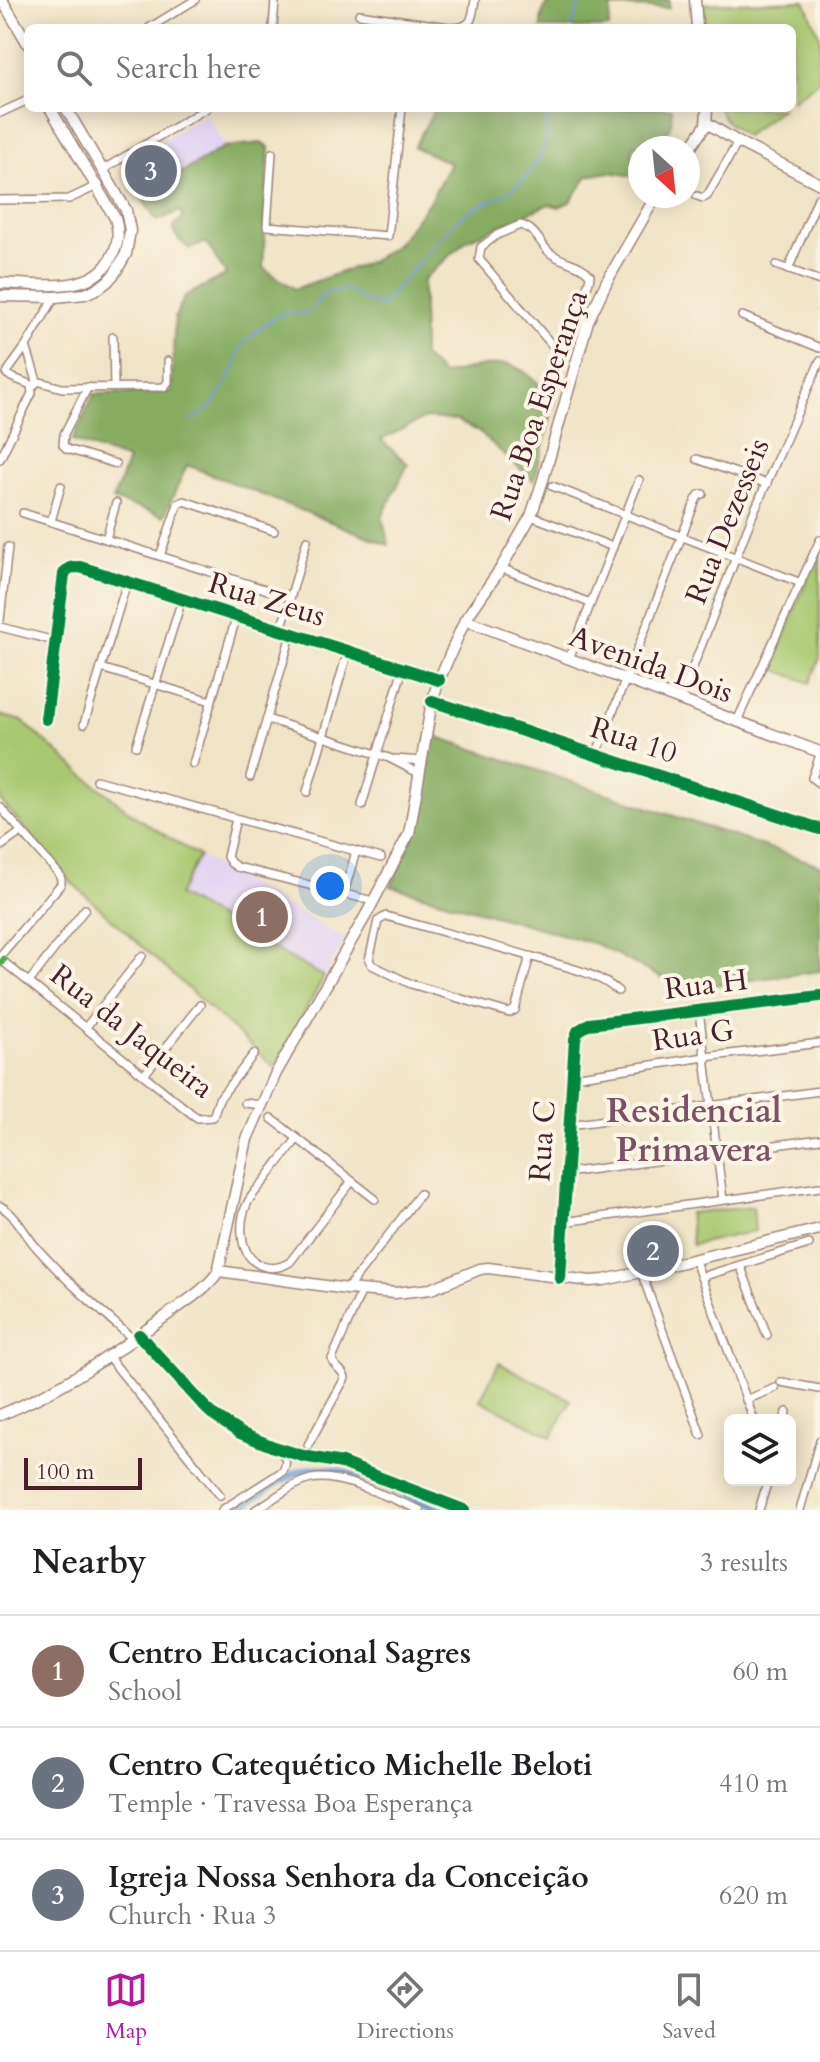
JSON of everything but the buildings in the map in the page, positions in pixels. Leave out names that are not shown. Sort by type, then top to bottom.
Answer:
[{"type":"main road","points":[[2,0],[24,37]]},
{"type":"main road","points":[[695,0],[697,24]]},
{"type":"main road","points":[[0,283],[78,283],[96,276],[116,249],[118,232],[115,218],[52,112]]},
{"type":"main road","points":[[0,296],[77,296],[99,288],[121,264],[129,240],[129,218],[68,112]]},
{"type":"main road","points":[[698,136],[707,123],[707,112]]},
{"type":"main road","points":[[707,123],[820,184]]},
{"type":"main road","name":"Rua Boa Esperança","points":[[224,1272],[247,1139],[276,1073],[409,834],[432,701],[439,680],[465,620],[501,568],[531,516],[584,318],[649,208]]},
{"type":"main road","name":"Avenida Dois","points":[[465,620],[820,753]]},
{"type":"main road","points":[[0,1415],[48,1393],[108,1356],[224,1272],[395,1293],[423,1290],[488,1268],[590,1281],[641,1272],[820,1229]]},
{"type":"main road","points":[[136,1337],[216,1417],[240,1433],[303,1456],[342,1463],[464,1510]]},
{"type":"street","points":[[156,24],[195,0]]},
{"type":"street","points":[[273,24],[275,0]]},
{"type":"street","points":[[468,24],[475,0]]},
{"type":"street","points":[[359,14],[428,24]]},
{"type":"street","points":[[0,113],[24,102]]},
{"type":"street","points":[[0,200],[69,199],[96,186],[105,175],[201,112]]},
{"type":"street","points":[[272,153],[267,226],[388,236],[402,112]]},
{"type":"street","points":[[700,197],[707,196],[738,142]]},
{"type":"street","points":[[788,270],[818,198]]},
{"type":"street","points":[[520,225],[529,227],[550,253],[583,267],[590,275],[572,334],[558,345],[552,345],[479,259],[481,247],[497,235],[520,225]]},
{"type":"street","points":[[776,265],[820,281]]},
{"type":"street","points":[[55,297],[9,368],[7,374],[11,377],[62,388],[164,387],[168,382],[168,361]]},
{"type":"street","points":[[742,316],[820,348]]},
{"type":"street","points":[[113,337],[114,387]]},
{"type":"street","points":[[0,459],[32,393],[34,384],[26,346]]},
{"type":"street","name":"Rua Dezesseis","points":[[680,700],[736,558],[820,361]]},
{"type":"street","points":[[88,387],[64,434],[63,445],[67,449],[116,464]]},
{"type":"street","points":[[787,411],[795,417]]},
{"type":"street","points":[[773,445],[781,451]]},
{"type":"street","points":[[697,459],[767,484]]},
{"type":"street","points":[[569,659],[639,480]]},
{"type":"street","points":[[51,521],[61,486]]},
{"type":"street","points":[[552,486],[801,583]]},
{"type":"street","points":[[596,755],[696,500],[703,494]]},
{"type":"street","points":[[160,556],[178,504],[184,501],[274,531]]},
{"type":"street","points":[[106,539],[116,503]]},
{"type":"street","points":[[23,513],[290,597]]},
{"type":"street","points":[[531,516],[613,547]]},
{"type":"street","points":[[281,630],[307,540]]},
{"type":"street","points":[[737,721],[819,546]]},
{"type":"street","points":[[0,620],[8,547]]},
{"type":"street","name":"Rua Zeus","points":[[55,641],[64,574],[67,569],[80,567],[439,680]]},
{"type":"street","points":[[501,568],[590,603]]},
{"type":"street","points":[[84,724],[127,582]]},
{"type":"street","points":[[136,746],[179,609]]},
{"type":"street","points":[[193,764],[234,625]]},
{"type":"street","points":[[0,627],[55,641],[46,719]]},
{"type":"street","points":[[250,777],[289,642]]},
{"type":"street","points":[[307,792],[345,661]]},
{"type":"street","points":[[101,668],[211,701]]},
{"type":"street","points":[[362,805],[400,678]]},
{"type":"street","name":"Rua 10","points":[[432,701],[820,829]]},
{"type":"street","points":[[267,719],[378,754],[420,774]]},
{"type":"street","points":[[820,753],[812,775],[813,780],[820,784]]},
{"type":"street","points":[[389,758],[422,761]]},
{"type":"street","points":[[96,780],[381,858]]},
{"type":"street","points":[[0,807],[62,881],[0,958]]},
{"type":"street","points":[[236,819],[227,857],[231,863],[246,870],[373,901]]},
{"type":"street","points":[[0,847],[21,832]]},
{"type":"street","points":[[344,893],[356,851]]},
{"type":"street","points":[[29,982],[85,909]]},
{"type":"street","points":[[366,915],[378,921]]},
{"type":"street","points":[[530,956],[515,1010],[509,1013],[411,984],[372,965],[369,960],[378,921],[386,916],[530,956],[595,976],[618,991]]},
{"type":"street","points":[[86,1027],[142,956]]},
{"type":"street","name":"Rua da Jaqueira","points":[[0,958],[198,1118],[213,1117],[219,1099],[254,1054]]},
{"type":"street","name":"Rua H","points":[[598,1023],[820,996]]},
{"type":"street","points":[[144,1075],[200,1005]]},
{"type":"street","points":[[699,1011],[723,1200]]},
{"type":"street","name":"Rua C","points":[[560,1278],[575,1039],[585,1025],[598,1023]]},
{"type":"street","name":"Rua G","points":[[573,1077],[820,1043]]},
{"type":"street","points":[[569,1125],[820,1091]]},
{"type":"street","points":[[245,1103],[261,1105]]},
{"type":"street","points":[[271,1118],[375,1199]]},
{"type":"street","points":[[297,1139],[247,1203],[242,1235],[246,1252],[258,1264],[276,1267],[290,1262],[352,1181]]},
{"type":"street","points":[[565,1173],[820,1139]]},
{"type":"street","points":[[563,1222],[820,1187]]},
{"type":"street","points":[[347,1289],[420,1194]]},
{"type":"street","points":[[0,1206],[9,1211],[35,1246],[68,1281],[136,1337]]},
{"type":"street","points":[[701,1277],[809,1244]]},
{"type":"street","points":[[721,1251],[729,1268]]},
{"type":"street","points":[[694,1258],[752,1414]]},
{"type":"street","points":[[224,1272],[239,1264]]},
{"type":"street","points":[[740,1265],[767,1335]]},
{"type":"street","points":[[641,1272],[701,1435]]},
{"type":"street","points":[[308,1445],[345,1378],[332,1359],[362,1290]]},
{"type":"street","points":[[108,1356],[220,1495]]},
{"type":"street","points":[[746,1400],[778,1385],[820,1389]]},
{"type":"street","points":[[800,1510],[820,1440]]},
{"type":"street","points":[[222,1510],[283,1471],[286,1460],[274,1447]]},
{"type":"street","points":[[255,1510],[304,1482],[326,1478],[344,1481],[420,1510]]},
{"type":"street","points":[[759,1510],[766,1486]]},
{"type":"shaded area","points":[[206,114],[225,146],[175,176],[156,144]]},
{"type":"shaded area","points":[[199,856],[346,939],[324,977],[177,895]]},
{"type":"green space","points":[[554,0],[669,0],[669,8],[611,7],[609,24],[541,24],[547,5]]},
{"type":"green space","points":[[805,1],[820,37],[820,80],[796,97],[796,24],[706,24],[703,4]]},
{"type":"green space","points":[[433,112],[671,112],[671,125],[662,136],[628,136],[628,175],[609,172],[588,176],[570,202],[559,207],[549,204],[467,240],[423,280],[423,356],[442,375],[487,366],[511,365],[540,385],[555,401],[534,481],[479,432],[456,420],[425,418],[381,440],[408,464],[382,517],[389,545],[187,465],[164,516],[113,500],[128,460],[72,441],[94,394],[171,392],[175,317],[185,296],[226,275],[206,242],[190,249],[180,241],[173,231],[174,225],[183,218],[180,211],[157,221],[141,197],[224,147],[261,143],[269,147],[263,268],[295,289],[372,261],[397,244],[431,199],[450,163],[414,147]]},
{"type":"green space","points":[[720,112],[777,112],[745,136],[726,121]]},
{"type":"green space","points":[[818,552],[820,658],[810,683],[771,668]]},
{"type":"green space","points":[[0,715],[22,721],[136,817],[199,856],[178,895],[324,977],[274,1067],[71,882],[0,800]]},
{"type":"green space","points":[[432,735],[820,865],[820,971],[683,989],[596,944],[391,886],[418,826]]},
{"type":"green space","points":[[753,1207],[755,1231],[692,1245],[689,1213]]},
{"type":"green space","points":[[499,1363],[571,1400],[552,1437],[480,1400]]},
{"type":"waterway","points":[[572,24],[581,0]]},
{"type":"waterway","points":[[190,421],[209,409],[224,388],[240,347],[282,313],[303,314],[311,310],[324,294],[346,289],[369,303],[381,305],[461,217],[508,192],[526,176],[545,143],[547,120],[544,112]]},
{"type":"waterway","points":[[235,1510],[287,1477],[305,1470],[319,1469],[354,1475],[441,1510]]},
{"type":"marked path","points":[[0,959],[5,963]]},
{"type":"cycle path","points":[[46,719],[64,574],[75,567],[439,680]]},
{"type":"cycle path","points":[[432,701],[820,829]]},
{"type":"cycle path","points":[[560,1278],[575,1039],[578,1031],[589,1024],[820,996]]},
{"type":"cycle path","points":[[139,1335],[207,1409],[240,1433],[303,1456],[342,1463],[464,1510]]},
{"type":"place","name":"Igreja Nossa Senhora da Conceição","points":[[151,171]]},
{"type":"place","name":"Centro Educacional Sagres","points":[[262,917]]},
{"type":"place","name":"Centro Catequético Michelle Beloti","points":[[653,1251]]},
{"type":"district","name":"Residencial Primavera","points":[[694,1130]]}]
